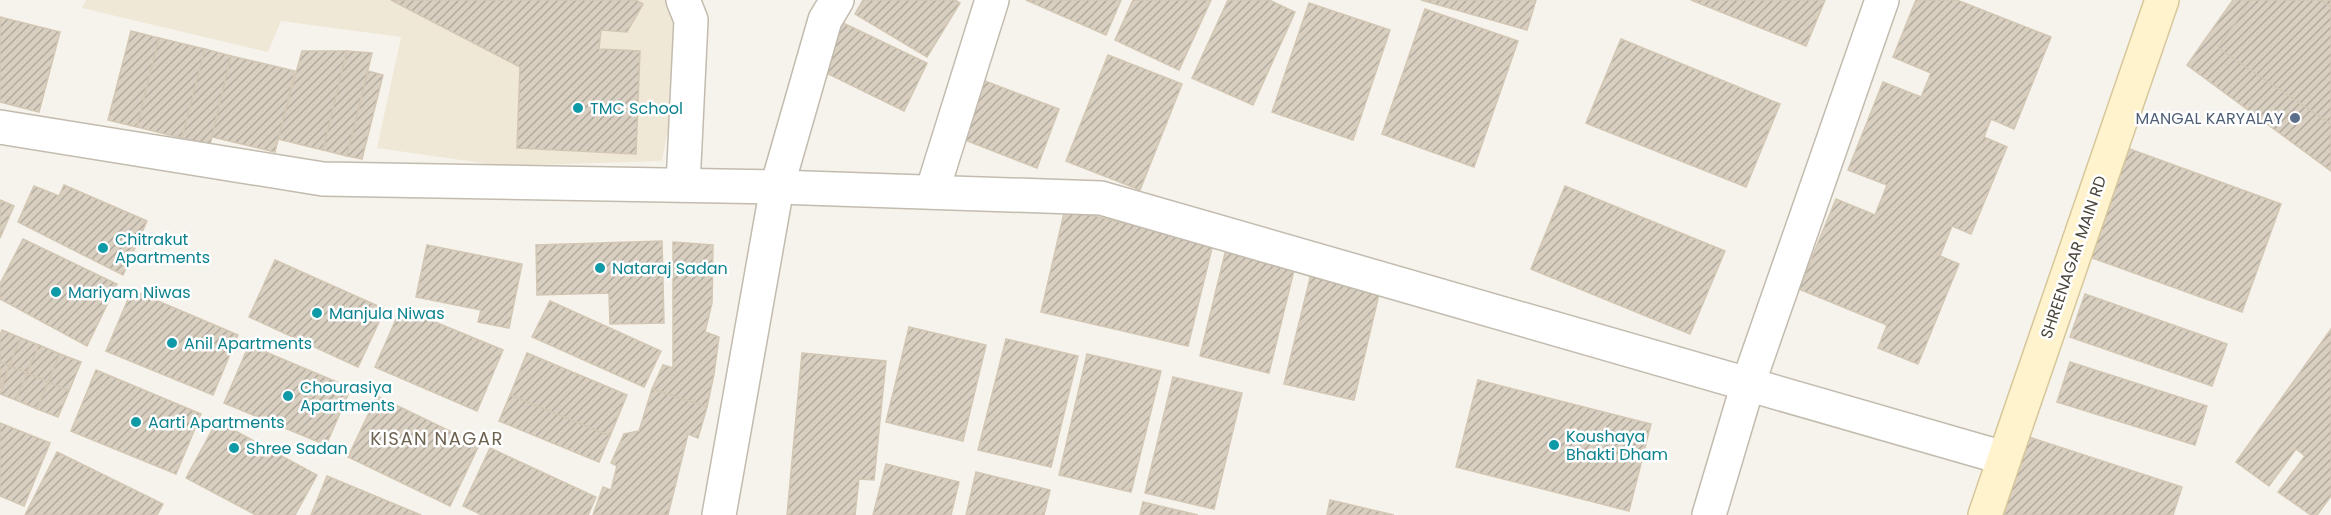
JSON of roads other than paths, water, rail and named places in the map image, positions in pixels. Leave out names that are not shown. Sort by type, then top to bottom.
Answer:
[{"type":"street","points":[[682,0],[692,20],[683,185]]},
{"type":"street","points":[[719,515],[777,187],[825,20],[837,0]]},
{"type":"street","points":[[932,192],[992,0]]},
{"type":"street","points":[[1710,515],[1748,384],[1882,0]]},
{"type":"street","name":"SHREENAGAR MAIN RD","points":[[1985,515],[2162,0]]},
{"type":"street","points":[[0,127],[323,179],[777,187],[1101,198],[2004,459]]},
{"type":"place","name":"TMC School","points":[[578,108]]},
{"type":"place","name":"MANGAL KARYALAY","points":[[2295,118]]},
{"type":"place","name":"Chitrakut Apartments","points":[[103,248]]},
{"type":"place","name":"Nataraj Sadan","points":[[600,268]]},
{"type":"place","name":"Mariyam Niwas","points":[[56,292]]},
{"type":"place","name":"Manjula Niwas","points":[[317,313]]},
{"type":"place","name":"Anil Apartments","points":[[172,343]]},
{"type":"place","name":"Chourasiya Apartments","points":[[288,396]]},
{"type":"place","name":"Aarti Apartments","points":[[136,422]]},
{"type":"place","name":"Koushaya Bhakti Dham","points":[[1554,445]]},
{"type":"place","name":"Shree Sadan","points":[[234,448]]},
{"type":"district","name":"KISAN NAGAR","points":[[437,439]]}]
